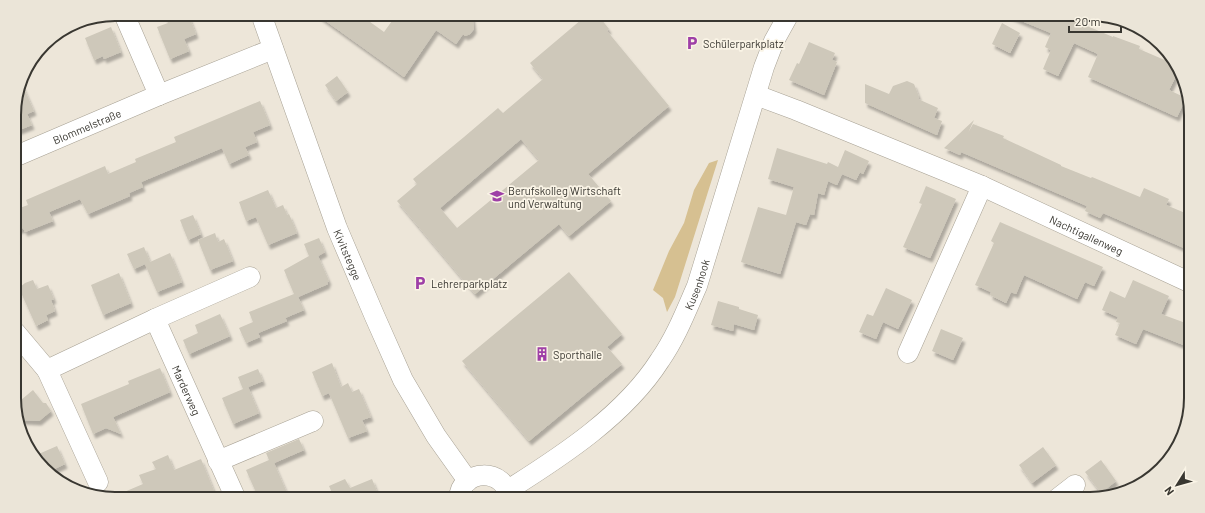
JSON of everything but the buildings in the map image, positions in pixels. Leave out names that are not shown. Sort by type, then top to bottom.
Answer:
[{"type":"street","points":[[127,21],[159,95]]},
{"type":"street","name":"Kivitstegge","points":[[264,21],[337,228],[375,317],[403,380],[436,436],[468,480]]},
{"type":"street","name":"Kusenhook","points":[[513,492],[587,436],[616,410],[643,383],[660,360],[682,320],[697,286],[756,95],[774,41],[785,21]]},
{"type":"street","name":"Blommelstraße","points":[[21,154],[159,95],[273,49]]},
{"type":"street","name":"Nachtigallenweg","points":[[756,95],[982,186],[1184,280]]},
{"type":"street","points":[[908,353],[982,186]]},
{"type":"street","points":[[46,370],[250,277]]},
{"type":"street","name":"Marderweg","points":[[155,319],[233,492]]},
{"type":"street","points":[[21,339],[46,370],[98,482]]},
{"type":"street","points":[[218,461],[313,421]]},
{"type":"street","points":[[460,492],[468,480],[484,475],[499,480],[507,492]]},
{"type":"street","points":[[1066,492],[1075,485]]},
{"type":"shaded area","points":[[718,160],[675,297],[667,312],[663,298],[653,290],[669,251],[684,223],[694,190],[709,163]]},
{"type":"place","name":"Schülerparkplatz","points":[[692,43]]},
{"type":"place","name":"Berufskolleg Wirtschaft und Verwaltung","points":[[497,196]]},
{"type":"place","name":"Lehrerparkplatz","points":[[420,283]]},
{"type":"place","name":"Sporthalle","points":[[542,354]]}]
